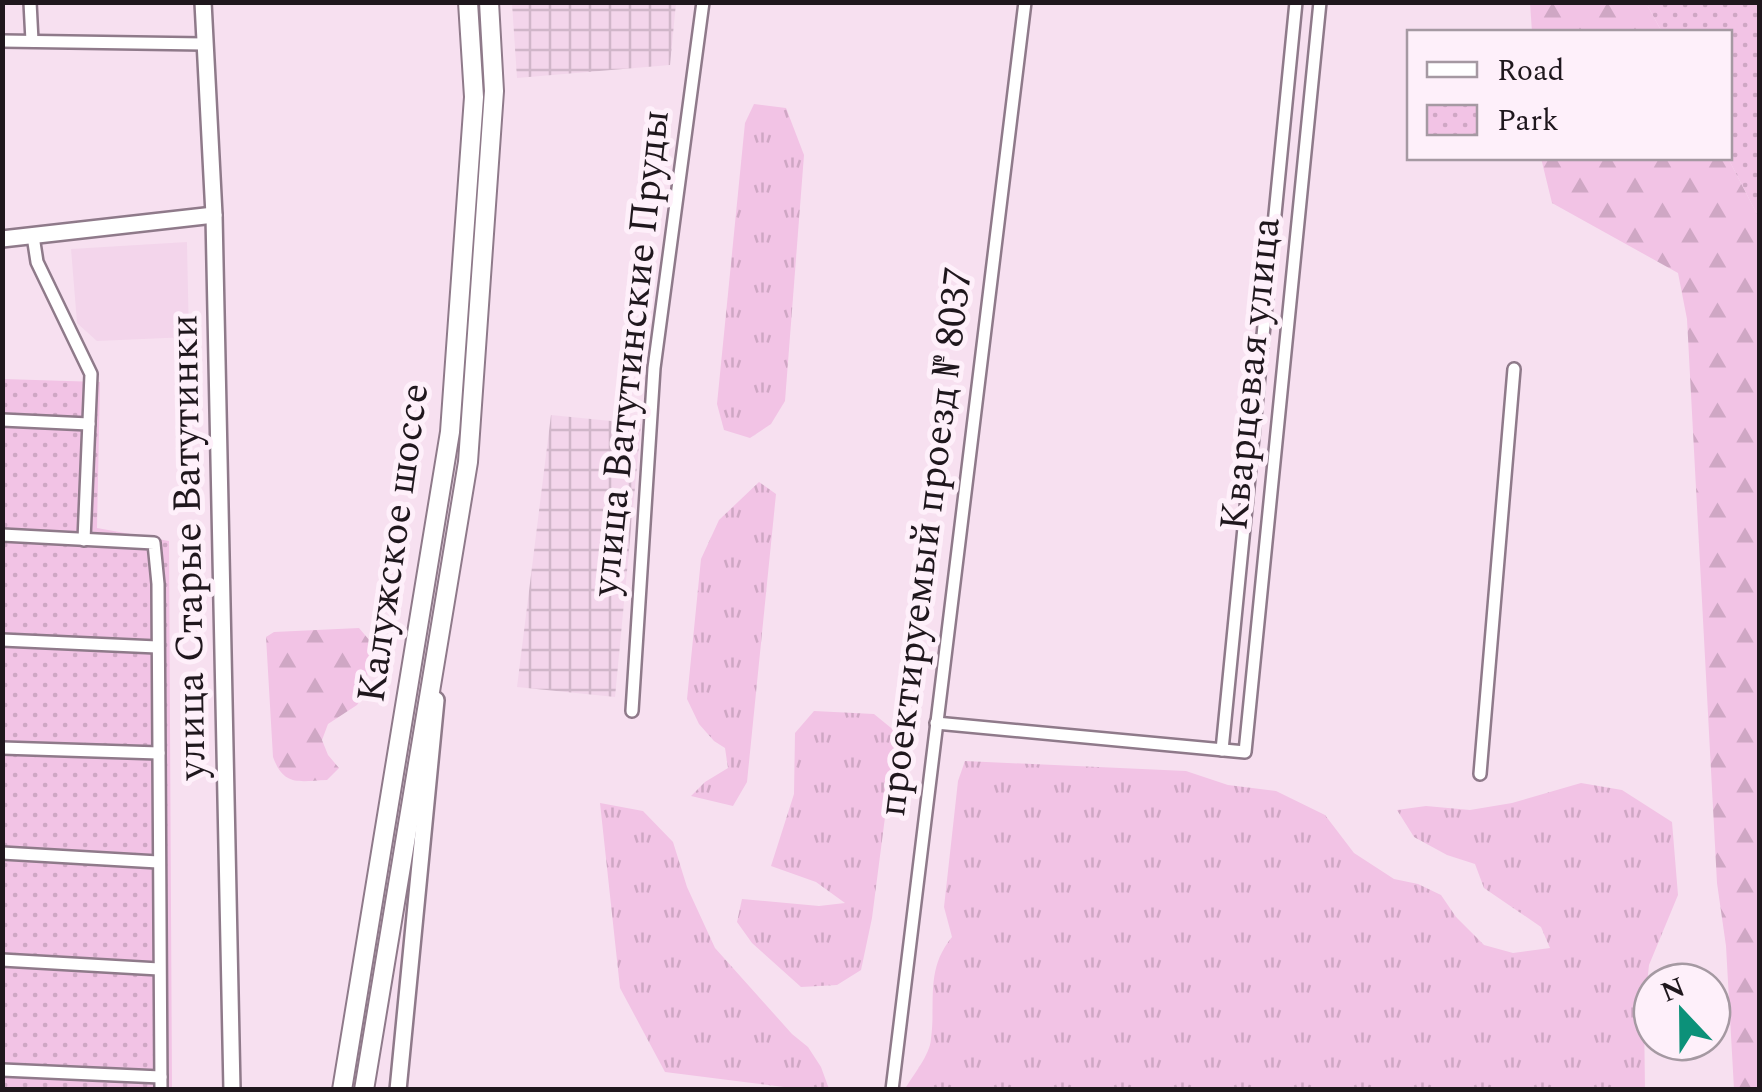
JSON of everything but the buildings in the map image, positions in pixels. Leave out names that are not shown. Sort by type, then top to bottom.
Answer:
[{"type":"highway","name":"Калужское шоссе","points":[[342,1090],[450,432],[474,97],[468,2]]},
{"type":"highway","name":"Калужское шоссе","points":[[364,1090],[468,462],[494,91],[489,2]]},
{"type":"main road","name":"улица Старые Ватутинки","points":[[203,2],[214,215],[232,1090]]},
{"type":"main road","points":[[2,239],[214,215]]},
{"type":"main road","points":[[398,1090],[429,796],[440,636]]},
{"type":"street","points":[[30,2],[32,41]]},
{"type":"street","name":"улица Ватутинские Пруды","points":[[632,711],[654,368],[703,2]]},
{"type":"street","name":"проектируемый проезд № 8037","points":[[892,1090],[1025,2]]},
{"type":"street","name":"Кварцевая улица","points":[[1296,2],[1222,750],[1245,752],[1320,2]]},
{"type":"street","points":[[2,41],[204,44]]},
{"type":"street","points":[[32,236],[37,262],[92,374],[84,540]]},
{"type":"street","points":[[1480,774],[1514,370]]},
{"type":"street","points":[[2,420],[89,424]]},
{"type":"street","points":[[2,535],[154,543],[158,584],[161,1083],[2,1070]]},
{"type":"street","points":[[2,640],[157,647]]},
{"type":"street","points":[[936,723],[1222,750]]},
{"type":"street","points":[[2,748],[159,753]]},
{"type":"street","points":[[2,852],[158,862]]},
{"type":"street","points":[[2,960],[159,969]]},
{"type":"shaded area","points":[[512,3],[676,3],[670,65],[517,78]]},
{"type":"shaded area","points":[[187,242],[189,337],[97,341],[77,323],[71,249]]},
{"type":"shaded area","points":[[551,415],[641,424],[615,697],[517,687]]},
{"type":"green space","points":[[1530,3],[1646,3],[1661,30],[1532,30]]},
{"type":"green space","points":[[1646,3],[1759,3],[1759,218],[1729,160],[1732,30],[1661,30]]},
{"type":"green space","points":[[754,104],[786,108],[804,155],[785,401],[771,424],[750,438],[724,430],[717,404],[745,123]]},
{"type":"green space","points":[[1541,160],[1729,160],[1759,218],[1759,1089],[1734,1089],[1732,962],[1727,962],[1717,883],[1687,319],[1678,273],[1552,203]]},
{"type":"green space","points":[[3,379],[100,382],[97,528],[169,541],[172,1089],[3,1090]]},
{"type":"green space","points":[[759,482],[776,494],[747,782],[733,806],[691,796],[728,768],[725,748],[699,724],[687,699],[701,559],[719,520]]},
{"type":"green space","points":[[359,628],[370,641],[366,691],[357,705],[328,724],[322,740],[339,768],[327,780],[288,778],[273,757],[266,637],[274,632]]},
{"type":"green space","points":[[814,711],[874,714],[896,732],[872,918],[861,970],[837,985],[801,987],[752,943],[737,922],[742,899],[819,906],[845,903],[816,882],[771,866],[794,794],[795,733]]},
{"type":"green space","points":[[965,761],[1186,771],[1228,785],[1276,791],[1325,815],[1354,853],[1394,879],[1418,884],[1441,895],[1484,945],[1513,953],[1550,948],[1541,927],[1484,888],[1475,864],[1447,855],[1414,837],[1397,810],[1426,806],[1470,810],[1512,803],[1581,783],[1622,790],[1672,822],[1678,895],[1650,962],[1632,962],[1632,1062],[1645,1062],[1645,1089],[905,1089],[930,1045],[935,974],[952,937],[944,907],[958,781]]},
{"type":"green space","points":[[600,803],[643,811],[673,842],[687,887],[715,948],[808,1047],[829,1089],[665,1072],[620,988]]}]
